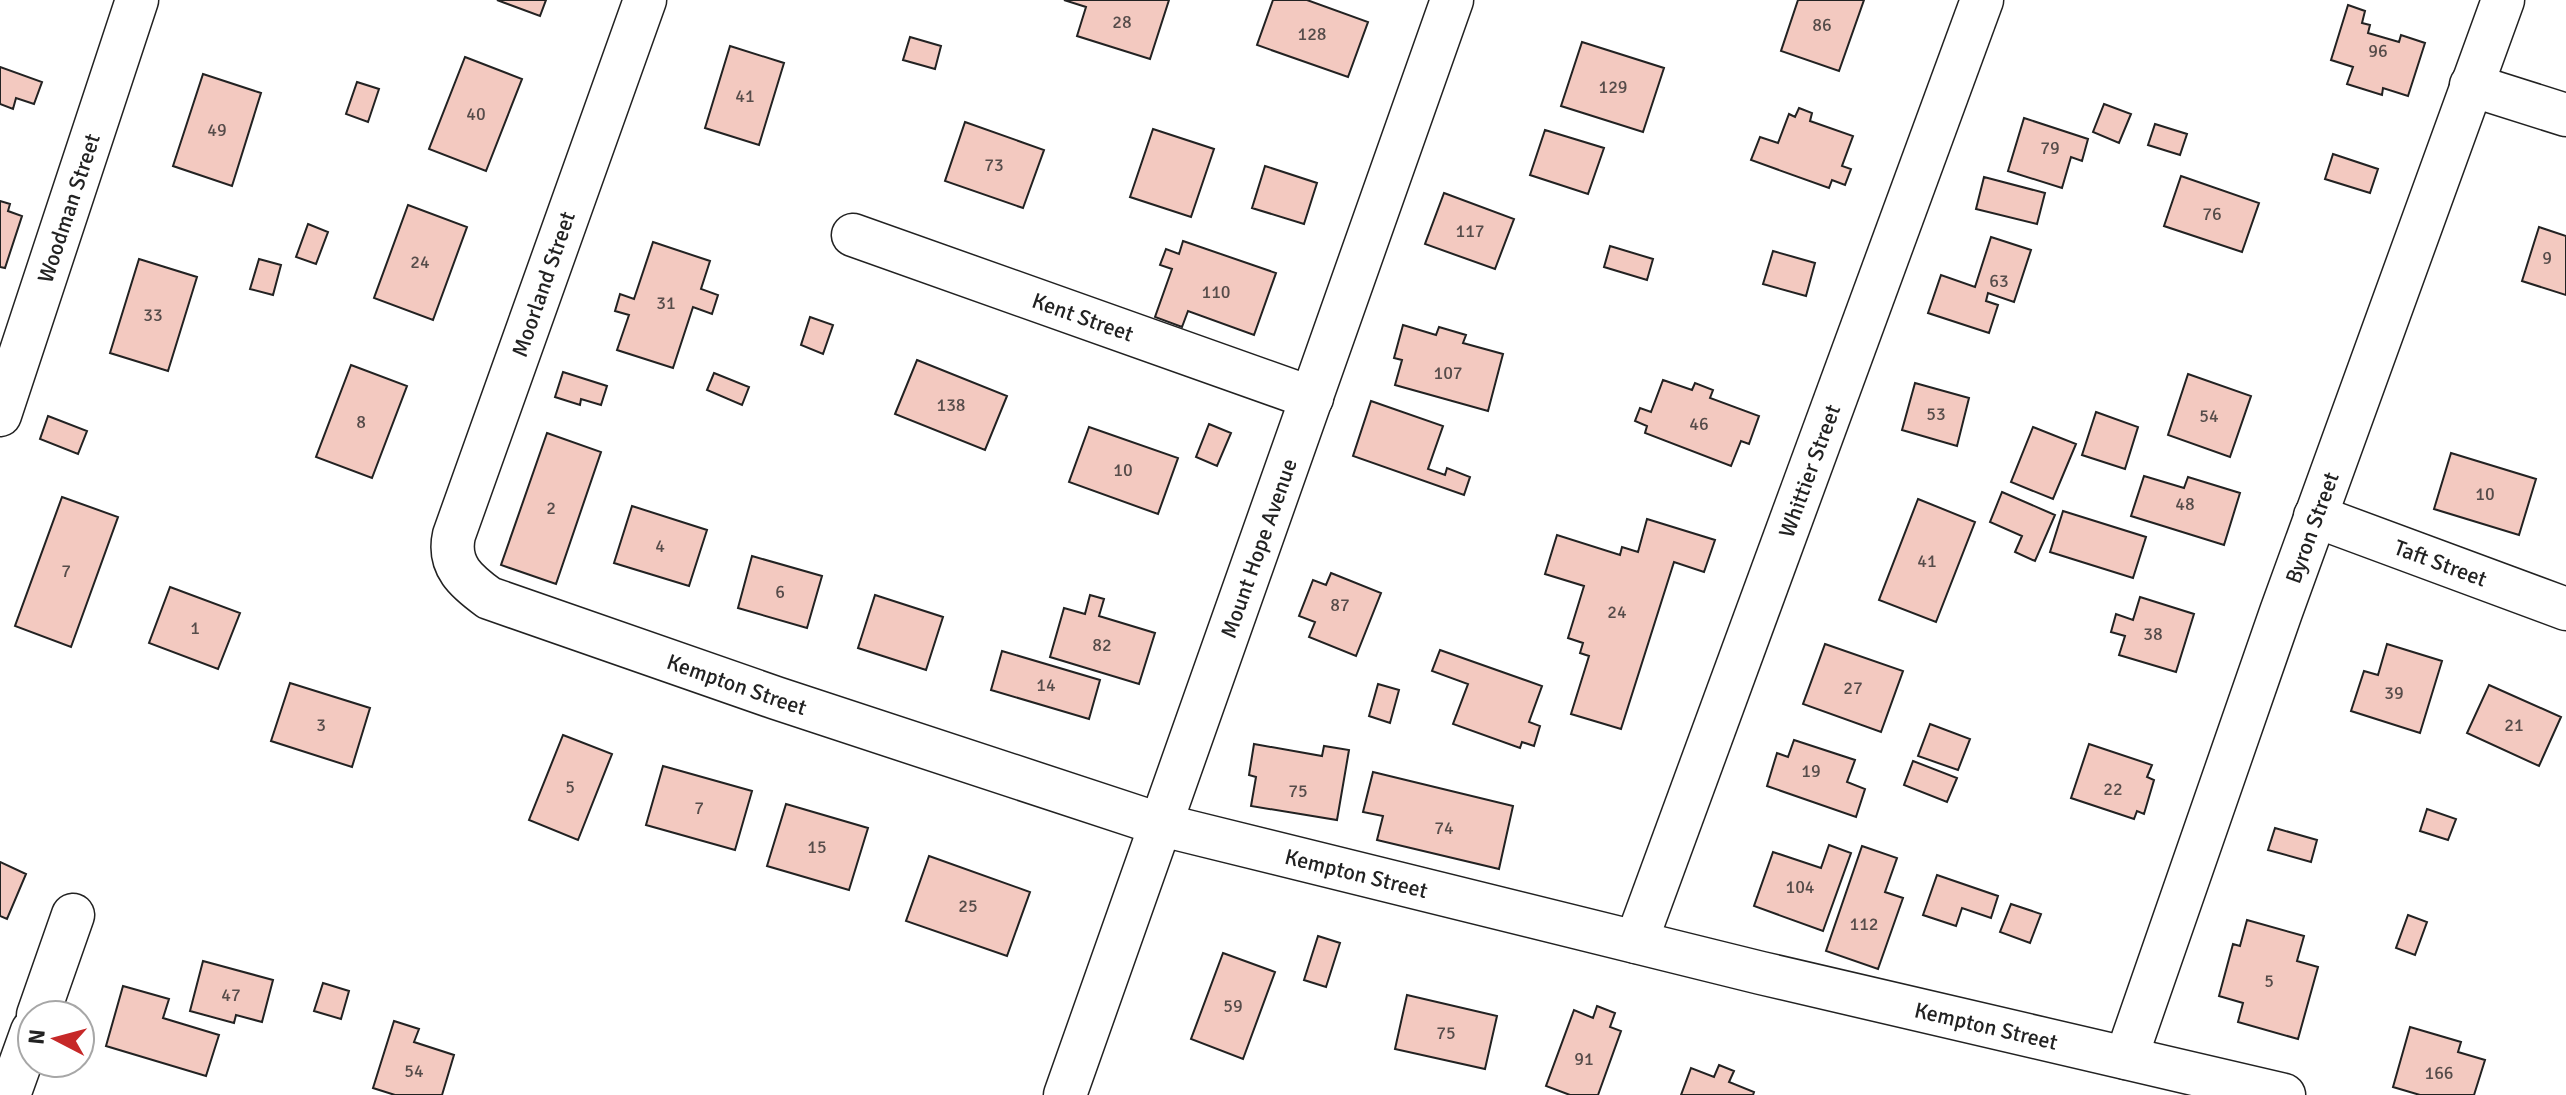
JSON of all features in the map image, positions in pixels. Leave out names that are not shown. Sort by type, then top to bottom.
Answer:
[{"type":"street","name":"Woodman Street","points":[[0,415],[14,328],[137,0]]},
{"type":"street","name":"Moorland Street","points":[[457,568],[451,548],[454,535],[645,0]]},
{"type":"street","name":"Mount Hope Avenue","points":[[1065,1095],[1452,0]]},
{"type":"street","name":"Whittier Street","points":[[1636,942],[1982,0]]},
{"type":"street","name":"Byron Street","points":[[2126,1058],[2315,516],[2503,0]]},
{"type":"street","points":[[2471,85],[2566,115]]},
{"type":"street","name":"Kent Street","points":[[853,235],[1312,398]]},
{"type":"street","name":"Taft Street","points":[[2315,516],[2566,609]]},
{"type":"street","name":"Kempton Street","points":[[457,568],[470,584],[489,598],[776,698],[1162,825],[1636,942],[2284,1095]]},
{"type":"street","points":[[44,999],[73,915]]},
{"type":"street","points":[[9,1095],[16,1076]]},
{"type":"building","points":[[497,0],[546,0],[540,16]]},
{"type":"building","points":[[1064,0],[1169,0],[1150,59],[1077,36],[1086,7]]},
{"type":"building","points":[[1273,0],[1307,0],[1368,22],[1348,77],[1257,45]]},
{"type":"building","points":[[1798,0],[1864,0],[1839,71],[1781,51]]},
{"type":"building","points":[[2348,5],[2365,11],[2362,23],[2370,25],[2368,33],[2399,42],[2401,35],[2425,43],[2408,96],[2383,88],[2382,95],[2347,84],[2353,67],[2331,60]]},
{"type":"building","points":[[910,37],[941,46],[935,69],[903,60]]},
{"type":"building","points":[[1582,42],[1664,68],[1643,132],[1561,106]]},
{"type":"building","points":[[730,46],[784,63],[759,145],[705,128]]},
{"type":"building","points":[[465,57],[522,79],[486,171],[429,149]]},
{"type":"building","points":[[0,67],[42,82],[34,104],[16,98],[13,109],[0,104]]},
{"type":"building","points":[[203,74],[261,93],[232,186],[173,166]]},
{"type":"building","points":[[357,82],[379,89],[368,122],[346,114]]},
{"type":"building","points":[[2104,104],[2131,114],[2119,143],[2093,132]]},
{"type":"building","points":[[1799,108],[1812,113],[1810,121],[1853,136],[1842,166],[1851,169],[1845,185],[1832,180],[1829,188],[1751,160],[1760,137],[1778,143],[1789,114],[1795,117]]},
{"type":"building","points":[[2024,118],[2088,139],[2082,161],[2071,157],[2062,188],[2008,171]]},
{"type":"building","points":[[965,122],[1044,150],[1023,208],[945,181]]},
{"type":"building","points":[[2155,124],[2187,134],[2180,155],[2148,145]]},
{"type":"building","points":[[1153,129],[1214,149],[1191,217],[1130,197]]},
{"type":"building","points":[[1545,130],[1604,148],[1588,194],[1530,175]]},
{"type":"building","points":[[2333,154],[2378,169],[2370,193],[2325,179]]},
{"type":"building","points":[[1265,166],[1317,183],[1304,224],[1252,208]]},
{"type":"building","points":[[2181,176],[2259,203],[2242,252],[2164,226]]},
{"type":"building","points":[[1984,177],[2045,193],[2037,224],[1976,209]]},
{"type":"building","points":[[1444,193],[1514,219],[1495,269],[1425,244]]},
{"type":"building","points":[[0,201],[10,204],[8,211],[22,216],[5,268],[0,267]]},
{"type":"building","points":[[408,205],[467,227],[433,320],[374,298]]},
{"type":"building","points":[[308,224],[328,232],[316,264],[296,257]]},
{"type":"building","points":[[2539,227],[2566,236],[2566,295],[2522,281]]},
{"type":"building","points":[[1991,237],[2031,250],[2014,302],[1988,293],[1986,301],[1998,305],[1989,333],[1928,313],[1941,275],[1975,287]]},
{"type":"building","points":[[1183,241],[1276,273],[1254,335],[1188,311],[1182,327],[1155,317],[1172,269],[1160,265],[1166,249],[1179,254]]},
{"type":"building","points":[[653,242],[710,261],[701,289],[718,295],[712,314],[693,307],[673,368],[617,350],[629,315],[615,311],[620,294],[634,299]]},
{"type":"building","points":[[1610,246],[1653,259],[1647,280],[1604,267]]},
{"type":"building","points":[[1773,251],[1815,263],[1806,296],[1763,284]]},
{"type":"building","points":[[139,259],[197,277],[168,371],[110,353]]},
{"type":"building","points":[[259,259],[281,265],[273,295],[250,289]]},
{"type":"building","points":[[810,317],[833,325],[823,354],[801,345]]},
{"type":"building","points":[[1403,325],[1436,335],[1439,327],[1466,335],[1463,343],[1503,354],[1488,411],[1395,385],[1402,360],[1394,358]]},
{"type":"building","points":[[917,360],[1007,396],[985,450],[895,414]]},
{"type":"building","points":[[351,365],[407,386],[372,478],[316,457]]},
{"type":"building","points":[[563,372],[607,386],[601,405],[581,399],[580,405],[555,397]]},
{"type":"building","points":[[714,373],[749,387],[742,405],[707,390]]},
{"type":"building","points":[[2188,374],[2251,396],[2230,457],[2168,435]]},
{"type":"building","points":[[1663,380],[1692,390],[1695,383],[1713,390],[1710,398],[1759,416],[1749,444],[1741,441],[1731,466],[1645,433],[1647,426],[1635,421],[1640,408],[1651,412]]},
{"type":"building","points":[[1915,383],[1969,398],[1957,446],[1902,430]]},
{"type":"building","points":[[1371,401],[1443,426],[1428,469],[1445,475],[1447,468],[1470,477],[1464,495],[1353,456]]},
{"type":"building","points":[[2096,412],[2138,427],[2125,469],[2082,455]]},
{"type":"building","points":[[48,416],[87,431],[78,454],[40,439]]},
{"type":"building","points":[[1209,424],[1231,433],[1217,466],[1196,457]]},
{"type":"building","points":[[1089,427],[1178,458],[1158,514],[1069,482]]},
{"type":"building","points":[[2033,427],[2076,444],[2053,499],[2011,482]]},
{"type":"building","points":[[547,433],[601,452],[556,584],[501,565]]},
{"type":"building","points":[[2451,453],[2536,479],[2519,535],[2434,509]]},
{"type":"building","points":[[2144,476],[2184,488],[2188,477],[2240,493],[2224,545],[2131,516]]},
{"type":"building","points":[[2002,492],[2055,515],[2035,561],[2015,552],[2022,536],[1990,522]]},
{"type":"building","points":[[62,497],[118,517],[71,647],[15,626]]},
{"type":"building","points":[[1918,499],[1975,522],[1936,622],[1879,600]]},
{"type":"building","points":[[632,506],[707,530],[689,586],[614,563]]},
{"type":"building","points":[[2063,511],[2146,537],[2133,578],[2050,552]]},
{"type":"building","points":[[1647,519],[1715,540],[1704,572],[1674,562],[1621,729],[1571,714],[1589,656],[1580,653],[1583,643],[1568,638],[1584,586],[1545,574],[1557,535],[1620,555],[1622,547],[1638,552]]},
{"type":"building","points":[[752,556],[822,576],[807,628],[738,608]]},
{"type":"building","points":[[1331,573],[1381,593],[1356,656],[1309,637],[1315,622],[1299,616],[1313,580],[1326,585]]},
{"type":"building","points":[[170,587],[240,613],[218,669],[149,643]]},
{"type":"building","points":[[875,595],[943,617],[926,670],[858,648]]},
{"type":"building","points":[[1090,595],[1104,599],[1099,616],[1155,633],[1139,684],[1050,657],[1064,608],[1085,614]]},
{"type":"building","points":[[2140,597],[2194,614],[2176,672],[2119,655],[2125,636],[2111,632],[2116,614],[2133,620]]},
{"type":"building","points":[[1825,644],[1903,671],[1881,732],[1803,704]]},
{"type":"building","points":[[2387,644],[2442,661],[2420,733],[2351,711],[2364,671],[2378,675]]},
{"type":"building","points":[[1440,650],[1542,686],[1529,722],[1540,726],[1534,746],[1522,742],[1520,748],[1453,724],[1468,684],[1432,671]]},
{"type":"building","points":[[1002,651],[1100,680],[1089,719],[991,690]]},
{"type":"building","points":[[290,683],[370,708],[352,767],[271,741]]},
{"type":"building","points":[[1378,684],[1399,690],[1390,723],[1369,716]]},
{"type":"building","points":[[2489,685],[2561,717],[2539,766],[2467,733]]},
{"type":"building","points":[[1930,724],[1970,739],[1958,770],[1918,756]]},
{"type":"building","points":[[563,735],[612,754],[578,840],[529,820]]},
{"type":"building","points":[[1794,740],[1855,760],[1847,782],[1865,789],[1856,817],[1767,786],[1777,753],[1788,757]]},
{"type":"building","points":[[1254,744],[1322,756],[1324,746],[1349,750],[1337,820],[1251,806],[1256,777],[1249,775]]},
{"type":"building","points":[[2089,744],[2152,765],[2147,777],[2154,780],[2144,814],[2137,811],[2134,819],[2071,798]]},
{"type":"building","points":[[1913,761],[1957,778],[1947,802],[1904,785]]},
{"type":"building","points":[[663,766],[752,791],[735,850],[646,825]]},
{"type":"building","points":[[1373,772],[1513,806],[1499,869],[1377,840],[1383,816],[1363,812]]},
{"type":"building","points":[[786,804],[868,828],[849,890],[767,866]]},
{"type":"building","points":[[2427,809],[2456,819],[2448,840],[2420,831]]},
{"type":"building","points":[[2275,828],[2317,840],[2311,862],[2268,850]]},
{"type":"building","points":[[1829,845],[1851,853],[1823,931],[1754,906],[1773,852],[1821,868]]},
{"type":"building","points":[[1862,846],[1897,858],[1885,892],[1903,898],[1878,969],[1826,951]]},
{"type":"building","points":[[929,856],[1030,892],[1007,956],[906,921]]},
{"type":"building","points":[[0,862],[26,874],[7,919],[0,916]]},
{"type":"building","points":[[1937,875],[1998,896],[1991,918],[1962,908],[1956,926],[1923,915]]},
{"type":"building","points":[[2011,904],[2041,914],[2030,943],[2000,932]]},
{"type":"building","points":[[2408,915],[2427,922],[2415,955],[2396,948]]},
{"type":"building","points":[[2247,920],[2304,936],[2297,961],[2318,967],[2298,1039],[2238,1022],[2243,1003],[2219,996],[2233,944],[2240,946]]},
{"type":"building","points":[[1318,936],[1340,943],[1326,987],[1304,980]]},
{"type":"building","points":[[1223,953],[1275,972],[1243,1059],[1191,1039]]},
{"type":"building","points":[[203,961],[273,980],[262,1022],[236,1015],[234,1023],[190,1011]]},
{"type":"building","points":[[323,983],[349,991],[341,1019],[314,1011]]},
{"type":"building","points":[[123,986],[169,999],[163,1018],[219,1035],[206,1076],[106,1046]]},
{"type":"building","points":[[1407,995],[1497,1016],[1485,1069],[1395,1049]]},
{"type":"building","points":[[1597,1006],[1615,1013],[1610,1027],[1621,1031],[1598,1095],[1570,1095],[1546,1086],[1574,1010],[1593,1018]]},
{"type":"building","points":[[394,1021],[419,1029],[414,1042],[454,1055],[442,1095],[395,1095],[373,1088]]},
{"type":"building","points":[[2410,1027],[2461,1042],[2458,1052],[2485,1060],[2474,1095],[2420,1095],[2393,1087]]},
{"type":"building","points":[[1719,1065],[1734,1071],[1729,1082],[1754,1092],[1753,1095],[1681,1095],[1691,1068],[1714,1077]]}]
